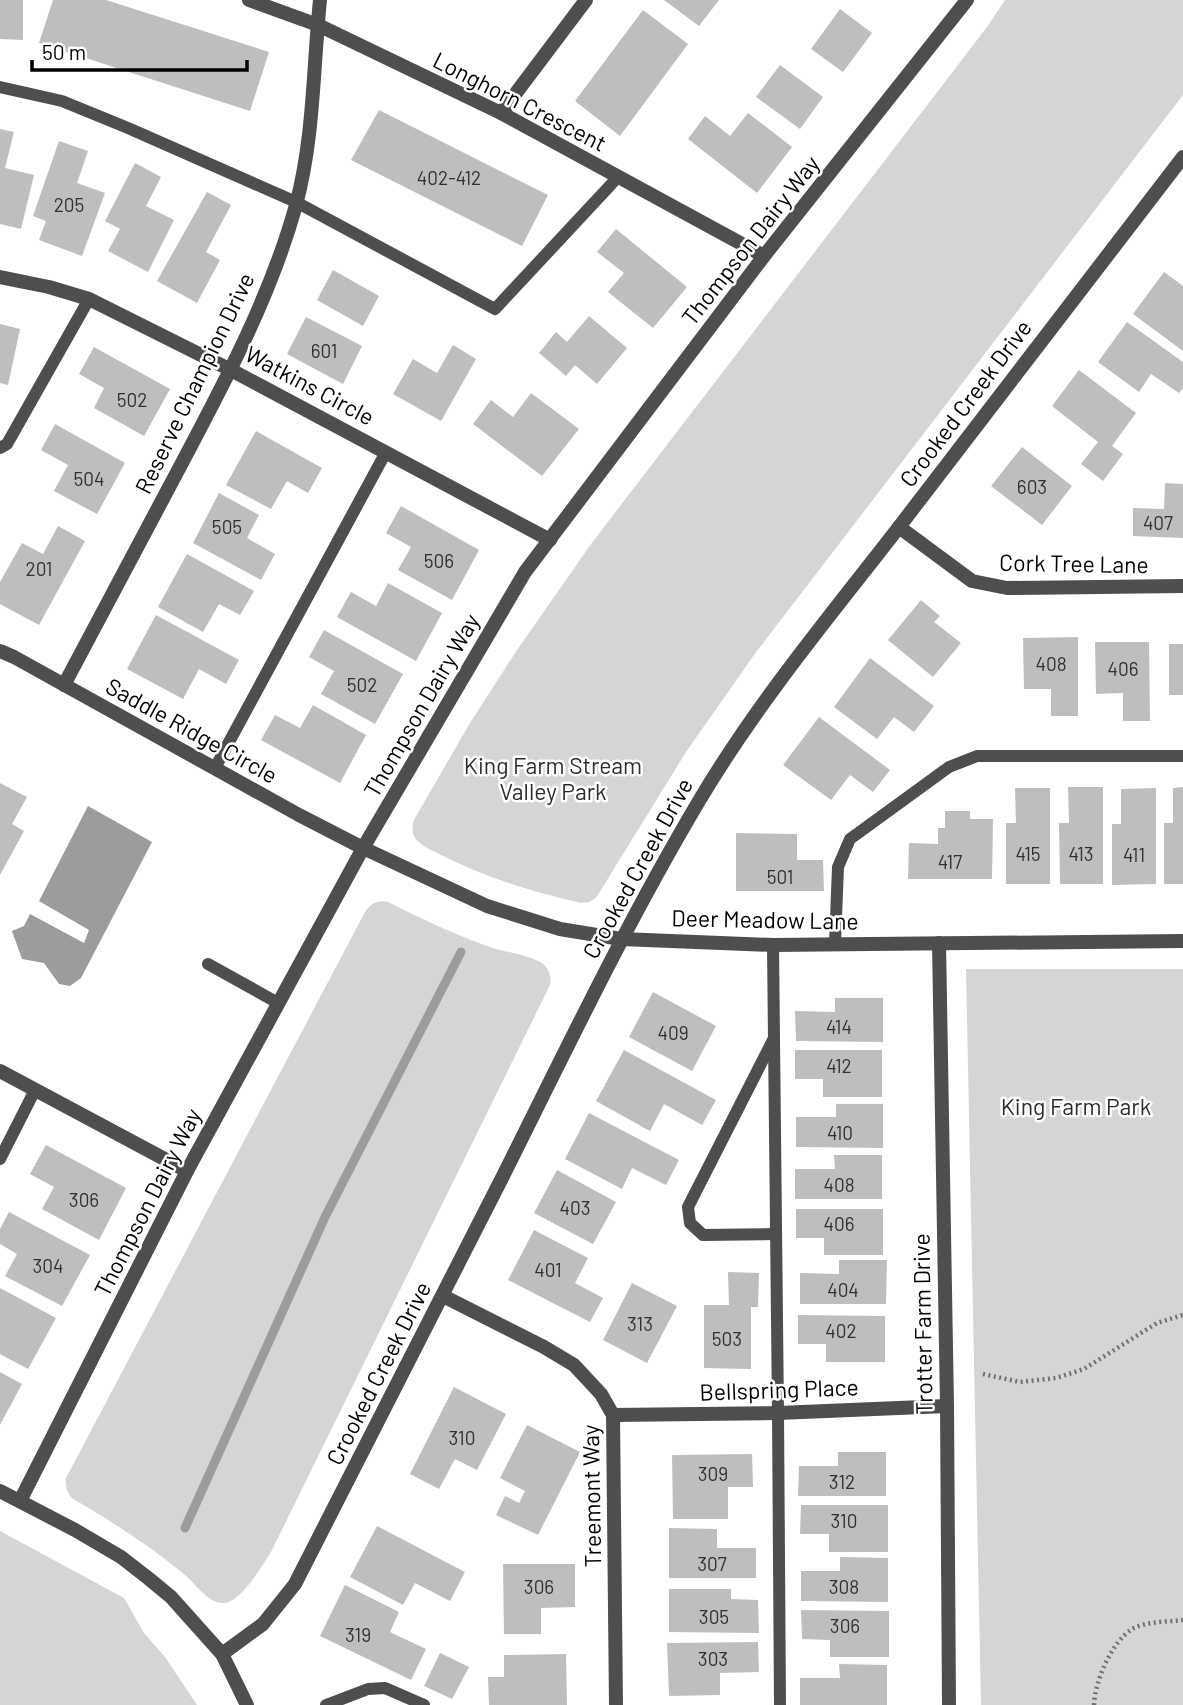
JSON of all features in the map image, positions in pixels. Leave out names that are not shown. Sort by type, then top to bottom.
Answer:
[{"type":"street","name":"Longhorn Crescent","points":[[249,0],[318,25],[501,113],[764,256]]},
{"type":"street","name":"Reserve Champion Drive","points":[[64,685],[231,370],[279,261],[296,202],[307,149],[320,0]]},
{"type":"street","points":[[501,113],[586,0]]},
{"type":"street","name":"Thompson Dairy Way","points":[[20,1501],[187,1171],[278,1003],[363,848],[525,572],[764,256],[967,0]]},
{"type":"street","name":"Crooked Creek Drive","points":[[222,1654],[263,1623],[295,1584],[443,1296],[621,939],[700,799],[764,701],[798,655],[1183,157]]},
{"type":"street","name":"Watkins Circle","points":[[0,277],[89,299],[231,370],[550,540]]},
{"type":"street","name":"Cork Tree Lane","points":[[899,527],[972,581],[1007,588],[1183,586]]},
{"type":"street","name":"Saddle Ridge Circle","points":[[0,651],[363,848]]},
{"type":"street","name":"Deer Meadow Lane","points":[[363,848],[486,906],[560,929],[621,939],[773,945],[1183,941]]},
{"type":"street","name":"Trotter Farm Drive","points":[[939,943],[949,1705]]},
{"type":"street","points":[[0,1071],[187,1171]]},
{"type":"street","name":"Treemont Way","points":[[443,1296],[574,1365],[601,1394],[613,1415],[616,1705]]},
{"type":"street","name":"Bellspring Place","points":[[613,1415],[778,1413],[947,1406]]},
{"type":"street","points":[[0,1491],[121,1557],[171,1597],[222,1654],[247,1705]]},
{"type":"lane","points":[[0,87],[62,101],[296,202],[495,309],[618,177]]},
{"type":"lane","points":[[0,448],[7,444],[89,299]]},
{"type":"lane","points":[[215,768],[386,452]]},
{"type":"lane","points":[[835,944],[838,867],[850,839],[949,767],[977,756],[1183,756]]},
{"type":"lane","points":[[773,945],[780,1705]]},
{"type":"lane","points":[[208,964],[278,1003]]},
{"type":"lane","points":[[774,1038],[688,1207],[691,1223],[704,1235],[776,1234]]},
{"type":"lane","points":[[0,1160],[35,1090]]},
{"type":"lane","points":[[326,1705],[368,1689],[385,1688],[424,1705]]},
{"type":"path","points":[[983,1374],[1020,1382],[1056,1378],[1084,1369],[1157,1323],[1183,1315]]},
{"type":"path","points":[[1094,1705],[1094,1693],[1103,1670],[1125,1634],[1150,1623],[1183,1620]]},
{"type":"green space","name":"King Farm Stream Valley Park","points":[[1005,0],[1183,0],[1183,95],[754,655],[686,752],[596,898],[581,903],[528,889],[476,871],[421,844],[413,834],[415,818],[470,723],[517,650],[591,544]]},
{"type":"green space","points":[[382,901],[474,941],[540,962],[549,972],[550,985],[271,1552],[237,1597],[224,1603],[218,1602],[208,1597],[145,1544],[73,1499],[67,1490],[66,1478],[365,912],[372,904]]},
{"type":"green space","name":"King Farm Park","points":[[966,969],[1183,969],[1183,1705],[981,1705]]},
{"type":"green space","points":[[0,1531],[124,1598],[144,1633],[165,1657],[197,1705],[0,1705]]},
{"type":"shaded area","points":[[88,806],[152,842],[81,978],[70,986],[59,984],[44,963],[22,959],[12,931],[24,926],[30,914],[84,943],[89,930],[39,901]]},
{"type":"building","points":[[0,0],[23,0],[23,40],[0,39]]},
{"type":"building","points":[[53,0],[106,0],[269,52],[250,111],[39,43]]},
{"type":"building","points":[[664,0],[719,0],[699,26]]},
{"type":"building","points":[[840,9],[872,33],[843,72],[811,49]]},
{"type":"building","points":[[643,10],[688,44],[620,136],[575,101]]},
{"type":"building","points":[[780,65],[823,97],[800,129],[756,97]]},
{"type":"building","points":[[379,110],[548,195],[522,246],[351,160]]},
{"type":"building","points":[[748,113],[792,147],[757,193],[688,139],[705,116],[730,136]]},
{"type":"building","points":[[0,129],[14,132],[5,168],[34,175],[21,229],[0,224]]},
{"type":"building","points":[[59,141],[88,151],[77,183],[105,193],[82,256],[39,240],[46,221],[33,216]]},
{"type":"building","points":[[135,163],[161,177],[146,206],[174,220],[148,272],[108,251],[120,229],[105,221]]},
{"type":"building","points":[[207,192],[231,205],[206,252],[220,260],[197,303],[157,281]]},
{"type":"building","points":[[616,229],[687,287],[653,328],[608,292],[624,273],[597,252]]},
{"type":"building","points":[[333,270],[379,296],[363,326],[317,300]]},
{"type":"building","points":[[1164,272],[1183,286],[1183,351],[1133,314]]},
{"type":"building","points":[[589,316],[627,348],[597,384],[575,365],[566,376],[539,353],[556,332],[567,342]]},
{"type":"building","points":[[306,317],[362,346],[343,384],[287,354]]},
{"type":"building","points":[[1127,322],[1183,362],[1183,388],[1179,393],[1151,374],[1139,392],[1098,362]]},
{"type":"building","points":[[0,324],[20,329],[8,385],[0,383]]},
{"type":"building","points":[[453,345],[476,359],[441,421],[393,394],[413,359],[437,373]]},
{"type":"building","points":[[94,347],[170,389],[144,436],[94,408],[104,388],[79,374]]},
{"type":"building","points":[[1079,370],[1136,413],[1112,446],[1123,454],[1103,481],[1081,464],[1098,442],[1052,406]]},
{"type":"building","points":[[531,393],[579,429],[542,476],[473,424],[491,400],[513,417]]},
{"type":"building","points":[[55,424],[125,463],[97,514],[54,491],[68,465],[41,450]]},
{"type":"building","points":[[256,431],[322,468],[308,493],[287,481],[271,509],[226,485]]},
{"type":"building","points":[[1022,447],[1072,486],[1042,525],[991,486]]},
{"type":"building","points":[[1165,483],[1183,484],[1183,538],[1133,536],[1133,508],[1164,509]]},
{"type":"building","points":[[219,493],[259,515],[247,538],[275,554],[261,580],[193,543]]},
{"type":"building","points":[[401,506],[479,550],[452,600],[398,570],[411,547],[386,533]]},
{"type":"building","points":[[58,526],[85,541],[39,625],[0,604],[0,582],[22,543],[43,554]]},
{"type":"building","points":[[187,554],[254,591],[240,615],[219,604],[203,632],[158,607]]},
{"type":"building","points":[[388,583],[442,613],[416,661],[337,617],[351,592],[376,606]]},
{"type":"building","points":[[921,600],[940,616],[934,622],[961,643],[933,677],[888,640]]},
{"type":"building","points":[[156,615],[239,660],[226,684],[199,669],[183,699],[127,669]]},
{"type":"building","points":[[324,630],[403,674],[375,724],[321,694],[334,671],[309,657]]},
{"type":"building","points":[[1078,637],[1078,716],[1051,716],[1051,689],[1024,689],[1023,638]]},
{"type":"building","points":[[1095,642],[1149,642],[1150,721],[1123,721],[1123,693],[1096,694]]},
{"type":"building","points":[[1169,644],[1183,644],[1183,695],[1169,695]]},
{"type":"building","points":[[870,658],[934,706],[914,732],[894,717],[877,739],[834,707]]},
{"type":"building","points":[[313,705],[366,735],[340,783],[261,740],[275,715],[300,728]]},
{"type":"building","points":[[819,717],[890,770],[873,792],[850,775],[831,800],[783,765]]},
{"type":"building","points":[[0,783],[27,797],[12,824],[24,831],[0,875]]},
{"type":"building","points":[[1068,787],[1103,787],[1103,884],[1060,884],[1059,823],[1069,823]]},
{"type":"building","points":[[1183,787],[1183,884],[1164,884],[1164,823],[1173,823],[1173,788]]},
{"type":"building","points":[[1015,788],[1050,788],[1050,884],[1006,884],[1006,823],[1016,823]]},
{"type":"building","points":[[1156,788],[1156,884],[1112,885],[1112,824],[1121,824],[1121,789]]},
{"type":"building","points":[[945,811],[970,811],[970,819],[993,819],[992,879],[908,879],[909,843],[938,844],[938,828],[945,828]]},
{"type":"building","points":[[736,833],[797,834],[797,860],[823,860],[824,891],[736,891]]},
{"type":"building","points":[[653,992],[716,1026],[692,1071],[629,1037]]},
{"type":"building","points":[[835,998],[883,998],[883,1042],[796,1041],[795,1011],[835,1012]]},
{"type":"building","points":[[624,1050],[716,1100],[702,1125],[664,1104],[650,1131],[596,1101]]},
{"type":"building","points":[[795,1050],[882,1050],[882,1097],[823,1097],[823,1079],[795,1079]]},
{"type":"building","points":[[836,1104],[883,1104],[883,1148],[796,1147],[796,1117],[836,1117]]},
{"type":"building","points":[[589,1113],[679,1160],[666,1185],[632,1168],[622,1189],[565,1159]]},
{"type":"building","points":[[46,1145],[126,1188],[99,1240],[42,1209],[54,1187],[30,1174]]},
{"type":"building","points":[[834,1155],[882,1155],[882,1199],[795,1199],[795,1169],[835,1169]]},
{"type":"building","points":[[557,1170],[616,1202],[593,1244],[534,1213]]},
{"type":"building","points":[[796,1209],[883,1209],[883,1255],[824,1255],[824,1238],[796,1238]]},
{"type":"building","points":[[9,1212],[90,1255],[62,1306],[5,1276],[17,1254],[0,1244],[0,1229]]},
{"type":"building","points":[[534,1230],[588,1258],[575,1283],[603,1298],[590,1322],[508,1280]]},
{"type":"building","points":[[839,1260],[887,1260],[886,1304],[800,1304],[800,1273],[839,1274]]},
{"type":"building","points":[[728,1272],[759,1273],[758,1307],[751,1307],[751,1369],[704,1368],[704,1305],[729,1305]]},
{"type":"building","points":[[632,1283],[677,1306],[647,1363],[603,1340]]},
{"type":"building","points":[[0,1288],[56,1318],[28,1369],[0,1354]]},
{"type":"building","points":[[798,1315],[885,1316],[885,1362],[826,1362],[826,1344],[798,1344]]},
{"type":"building","points":[[0,1372],[22,1384],[0,1425]]},
{"type":"building","points":[[454,1387],[506,1414],[477,1470],[455,1459],[439,1489],[410,1474]]},
{"type":"building","points":[[527,1425],[580,1452],[538,1535],[496,1515],[505,1496],[519,1503],[525,1491],[500,1478]]},
{"type":"building","points":[[838,1452],[886,1452],[886,1496],[798,1496],[799,1466],[838,1466]]},
{"type":"building","points":[[752,1454],[753,1487],[728,1487],[728,1519],[673,1519],[672,1455]]},
{"type":"building","points":[[801,1505],[888,1505],[888,1552],[829,1552],[829,1534],[800,1534]]},
{"type":"building","points":[[377,1526],[465,1572],[450,1601],[415,1583],[403,1605],[350,1577]]},
{"type":"building","points":[[669,1528],[717,1529],[717,1548],[756,1548],[756,1578],[669,1578]]},
{"type":"building","points":[[840,1557],[888,1558],[888,1602],[801,1601],[801,1571],[840,1571]]},
{"type":"building","points":[[503,1564],[575,1564],[575,1607],[541,1608],[541,1634],[504,1634]]},
{"type":"building","points":[[345,1585],[399,1612],[390,1632],[426,1649],[411,1680],[320,1636]]},
{"type":"building","points":[[669,1589],[731,1589],[731,1599],[758,1600],[759,1633],[669,1632]]},
{"type":"building","points":[[801,1610],[889,1611],[889,1657],[830,1657],[830,1640],[802,1639]]},
{"type":"building","points":[[758,1642],[759,1672],[720,1673],[720,1695],[669,1696],[667,1643]]},
{"type":"building","points":[[440,1653],[469,1667],[452,1699],[424,1686]]},
{"type":"building","points":[[566,1654],[567,1705],[489,1705],[488,1677],[504,1677],[504,1655]]},
{"type":"building","points":[[839,1664],[887,1665],[887,1705],[800,1705],[800,1678],[840,1678]]},
{"type":"waterway","points":[[185,1528],[325,1217],[461,952]]}]
